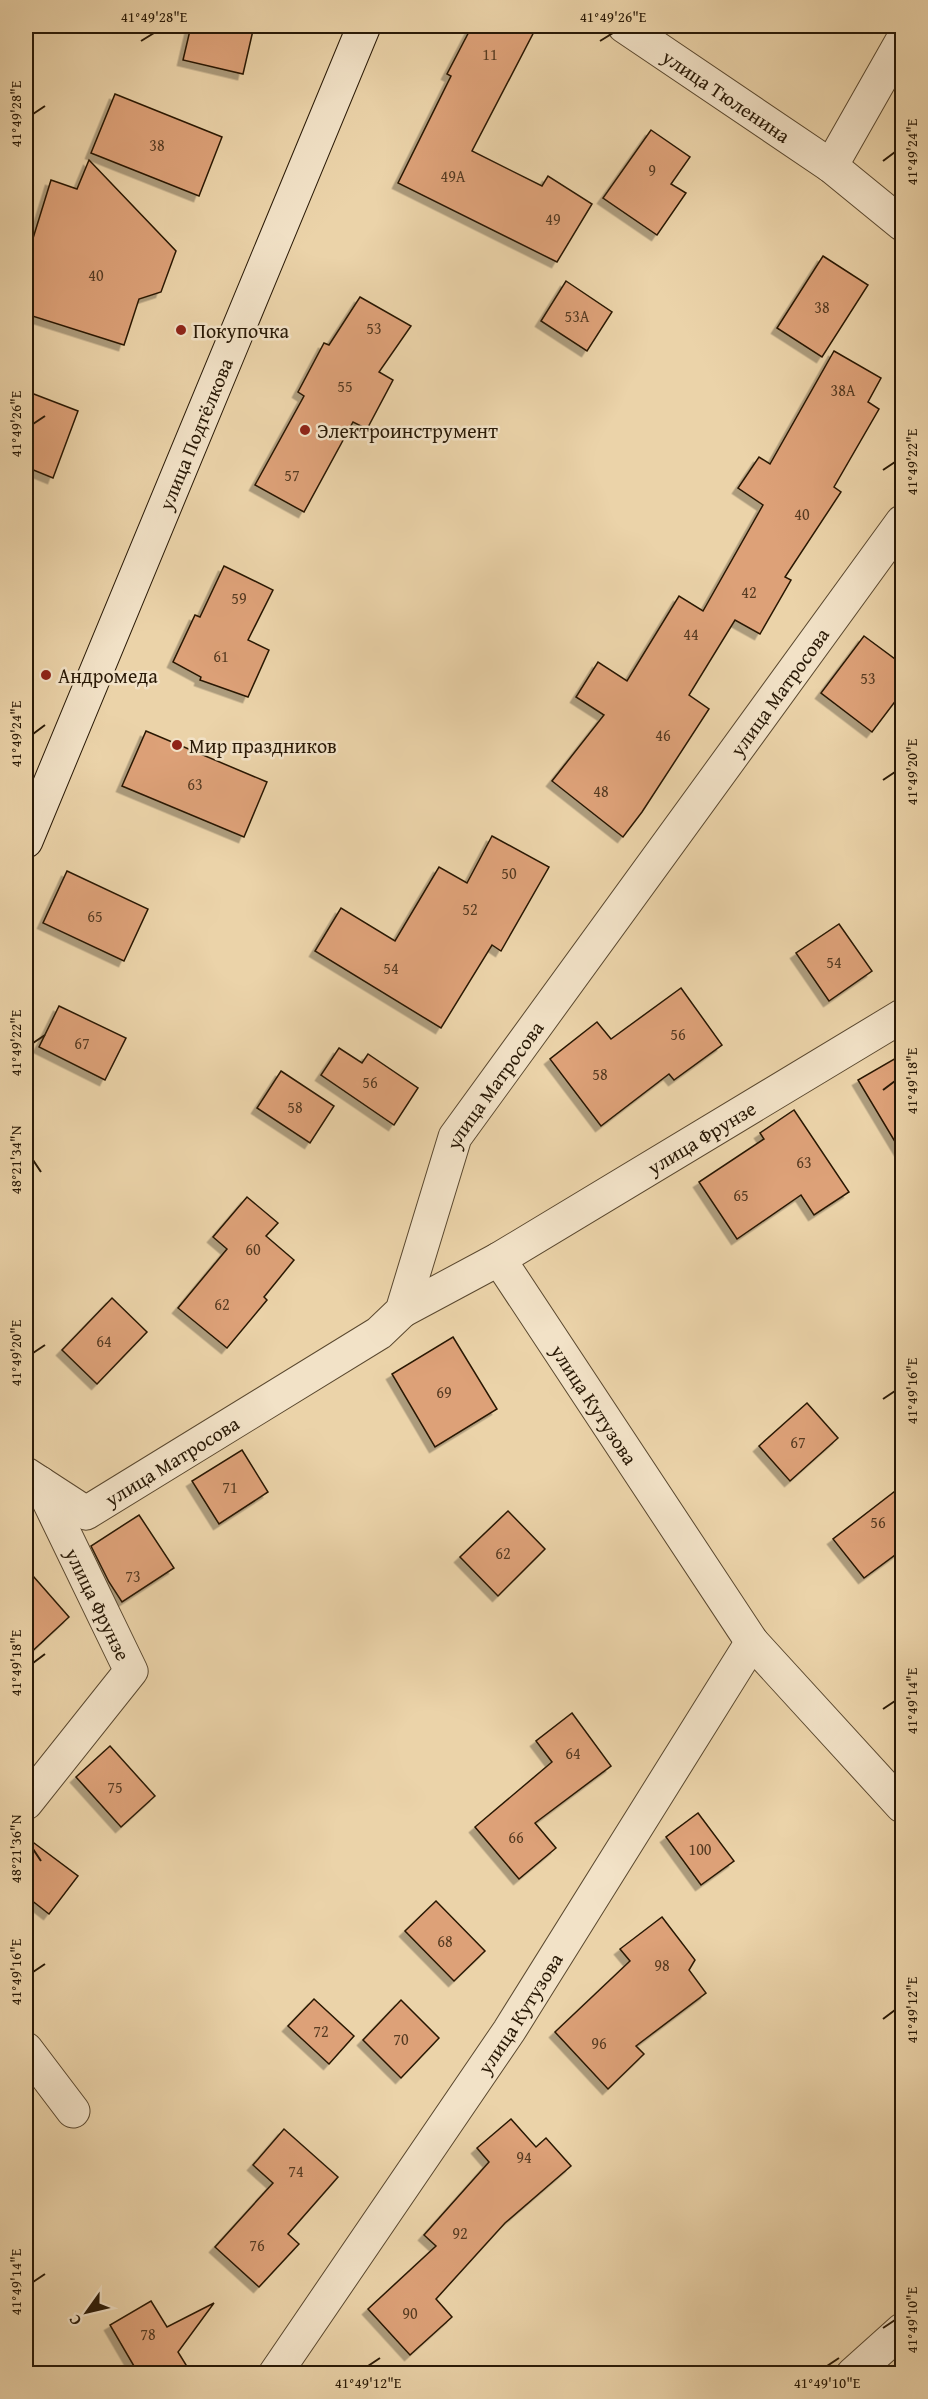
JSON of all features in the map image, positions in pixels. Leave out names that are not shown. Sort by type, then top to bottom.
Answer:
[{"type":"street","name":"улица Подтёлкова","points":[[26,841],[363,26]]},
{"type":"street","name":"улица Тюленина","points":[[624,26],[831,166],[903,224]]},
{"type":"street","points":[[831,166],[903,41]]},
{"type":"street","name":"улица Матросова","points":[[33,1478],[86,1513],[379,1333],[402,1311],[455,1137],[903,522]]},
{"type":"street","name":"улица Фрунзе","points":[[499,1258],[903,1016]]},
{"type":"street","points":[[402,1311],[499,1258]]},
{"type":"street","name":"улица Кутузова","points":[[499,1258],[752,1642],[903,1806]]},
{"type":"street","name":"улица Фрунзе","points":[[26,1803],[131,1671],[33,1478]]},
{"type":"street","name":"улица Кутузова","points":[[274,2373],[509,2031],[752,1642]]},
{"type":"street","points":[[26,2049],[73,2112]]},
{"type":"street","points":[[853,2373],[903,2330]]},
{"type":"building","points":[[191,26],[254,26],[243,74],[183,60]]},
{"type":"building","points":[[472,26],[537,26],[472,151],[542,186],[548,176],[592,204],[557,262],[398,183],[451,76],[447,74]]},
{"type":"building","points":[[115,94],[222,137],[199,196],[91,153]]},
{"type":"building","points":[[651,130],[690,157],[671,184],[686,193],[657,235],[603,198]]},
{"type":"building","points":[[89,160],[176,251],[161,292],[139,299],[124,345],[26,314],[26,261],[51,180],[77,189]]},
{"type":"building","points":[[823,256],[868,285],[822,357],[777,328]]},
{"type":"building","points":[[566,281],[612,312],[587,351],[541,321]]},
{"type":"building","points":[[360,297],[411,326],[379,372],[393,380],[367,429],[353,422],[304,512],[255,485],[304,396],[298,392],[324,343],[329,345]]},
{"type":"building","points":[[834,351],[881,378],[868,402],[879,409],[834,487],[841,492],[785,577],[791,580],[760,634],[735,620],[689,695],[709,709],[642,812],[623,837],[552,781],[604,715],[576,697],[598,662],[627,681],[679,596],[703,611],[763,505],[738,488],[759,457],[770,464]]},
{"type":"building","points":[[26,391],[78,411],[53,478],[26,467]]},
{"type":"building","points":[[224,566],[273,590],[248,640],[269,650],[248,697],[200,680],[201,677],[173,662],[195,615],[200,617]]},
{"type":"building","points":[[864,636],[903,665],[903,691],[872,732],[821,693]]},
{"type":"building","points":[[146,731],[267,782],[244,837],[122,786]]},
{"type":"building","points":[[492,836],[549,867],[501,951],[492,945],[441,1028],[315,951],[341,908],[395,941],[439,867],[467,883]]},
{"type":"building","points":[[67,871],[148,909],[124,961],[43,923]]},
{"type":"building","points":[[839,924],[872,971],[829,1001],[796,953]]},
{"type":"building","points":[[681,988],[722,1045],[674,1080],[669,1074],[601,1126],[550,1059],[597,1022],[611,1039]]},
{"type":"building","points":[[59,1006],[126,1038],[105,1080],[39,1047]]},
{"type":"building","points":[[339,1048],[362,1063],[368,1054],[418,1088],[394,1125],[321,1075]]},
{"type":"building","points":[[903,1054],[903,1155],[858,1080]]},
{"type":"building","points":[[281,1071],[334,1106],[310,1143],[257,1108]]},
{"type":"building","points":[[794,1110],[849,1192],[814,1215],[801,1195],[737,1239],[699,1182],[764,1139],[760,1133]]},
{"type":"building","points":[[247,1197],[278,1223],[266,1236],[294,1260],[264,1297],[267,1300],[227,1348],[178,1308],[227,1249],[213,1237]]},
{"type":"building","points":[[112,1298],[147,1332],[97,1384],[62,1350]]},
{"type":"building","points":[[453,1337],[497,1409],[435,1447],[392,1374]]},
{"type":"building","points":[[807,1403],[838,1438],[790,1481],[759,1446]]},
{"type":"building","points":[[242,1450],[268,1492],[219,1524],[192,1481]]},
{"type":"building","points":[[903,1485],[903,1549],[864,1578],[833,1539]]},
{"type":"building","points":[[508,1511],[545,1549],[498,1596],[460,1557]]},
{"type":"building","points":[[139,1515],[174,1568],[122,1602],[91,1546]]},
{"type":"building","points":[[26,1568],[69,1617],[26,1657]]},
{"type":"building","points":[[572,1713],[611,1766],[535,1823],[556,1848],[519,1879],[475,1827],[552,1762],[536,1741]]},
{"type":"building","points":[[110,1746],[155,1796],[121,1827],[76,1777]]},
{"type":"building","points":[[698,1813],[734,1861],[701,1885],[666,1837]]},
{"type":"building","points":[[26,1837],[78,1876],[49,1914],[26,1896]]},
{"type":"building","points":[[436,1901],[485,1951],[454,1981],[405,1931]]},
{"type":"building","points":[[662,1917],[695,1960],[689,1970],[706,1993],[636,2046],[644,2054],[608,2089],[555,2032],[630,1961],[620,1949]]},
{"type":"building","points":[[314,1999],[354,2036],[329,2064],[288,2026]]},
{"type":"building","points":[[401,2000],[439,2038],[401,2078],[363,2040]]},
{"type":"building","points":[[511,2119],[536,2147],[546,2138],[571,2166],[505,2223],[436,2299],[452,2317],[410,2355],[368,2309],[436,2246],[424,2235],[489,2162],[477,2148]]},
{"type":"building","points":[[284,2129],[338,2177],[288,2234],[299,2244],[259,2287],[215,2247],[273,2183],[253,2165]]},
{"type":"building","points":[[151,2301],[167,2327],[214,2303],[178,2352],[191,2373],[138,2373],[110,2325]]},
{"type":"place","name":"Покупочка","points":[[181,330]]},
{"type":"place","name":"Электроинструмент","points":[[305,430]]},
{"type":"place","name":"Андромеда","points":[[46,675]]},
{"type":"place","name":"Мир праздников","points":[[177,745]]}]
